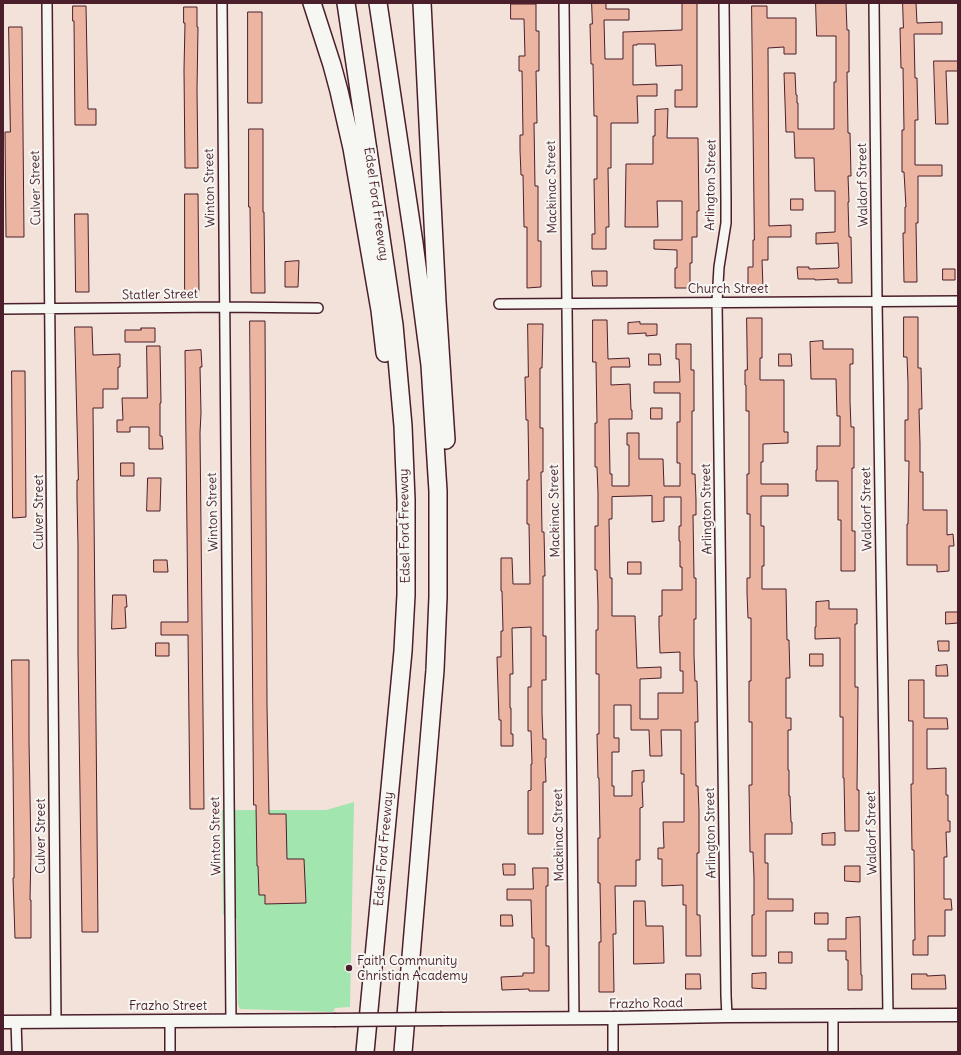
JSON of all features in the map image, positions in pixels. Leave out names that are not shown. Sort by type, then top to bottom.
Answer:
[{"type":"highway","points":[[312,3],[332,65],[352,148],[380,310],[391,414],[406,500]]},
{"type":"highway","name":"Edsel Ford Freeway","points":[[346,3],[394,325],[403,426],[406,500],[406,595],[403,651],[365,1052]]},
{"type":"highway","points":[[378,3],[414,243],[430,365],[438,492],[438,598],[432,701],[403,1052]]},
{"type":"highway","points":[[422,3],[437,302],[449,486],[448,543],[438,598]]},
{"type":"street","name":"Culver Street","points":[[47,3],[56,1021]]},
{"type":"street","name":"Winton Street","points":[[222,3],[231,1020]]},
{"type":"street","name":"Mackinac Street","points":[[564,3],[574,1018]]},
{"type":"street","name":"Arlington Street","points":[[724,3],[726,223],[719,267],[717,302],[727,1016]]},
{"type":"street","name":"Waldorf Street","points":[[874,3],[888,1016]]},
{"type":"street","name":"Church Street","points":[[499,304],[958,301]]},
{"type":"street","name":"Statler Street","points":[[3,309],[224,307],[318,308]]},
{"type":"street","name":"Frazho Road","points":[[334,1020],[958,1015]]},
{"type":"street","points":[[833,1016],[833,1052]]},
{"type":"street","points":[[613,1018],[613,1052]]},
{"type":"street","points":[[170,1020],[170,1052]]},
{"type":"street","name":"Frazho Street","points":[[3,1022],[334,1020]]},
{"type":"street","points":[[16,1022],[17,1052]]},
{"type":"green space","points":[[354,802],[350,1007],[335,1008],[333,1012],[240,1009],[238,1005],[237,919],[223,915],[222,810],[326,810]]},
{"type":"building","points":[[592,3],[606,3],[606,9],[629,9],[629,20],[604,20],[605,59],[623,59],[623,32],[682,30],[682,3],[697,3],[697,107],[675,107],[675,90],[682,90],[682,65],[656,66],[655,44],[633,45],[633,85],[657,84],[657,96],[637,96],[638,123],[611,123],[611,168],[608,168],[609,227],[606,227],[606,249],[592,249],[592,234],[595,234],[594,179],[597,179],[597,116],[594,116],[593,64],[591,64],[590,24],[592,24]]},
{"type":"building","points":[[816,3],[846,3],[847,30],[849,30],[849,72],[847,72],[848,133],[850,133],[851,176],[848,176],[848,202],[849,237],[851,237],[852,283],[838,283],[838,279],[798,279],[797,267],[809,267],[809,269],[839,267],[838,243],[816,244],[816,233],[835,232],[835,191],[815,191],[814,158],[795,158],[794,132],[786,132],[784,73],[795,73],[798,103],[798,129],[834,129],[836,36],[817,36]]},
{"type":"building","points":[[903,3],[916,3],[917,23],[942,22],[942,34],[914,34],[918,120],[915,120],[915,165],[942,165],[942,176],[918,176],[918,223],[916,223],[917,282],[904,282],[903,233],[905,233],[906,207],[904,172],[902,172],[902,130],[904,130],[903,68],[901,68],[900,28],[903,28]]},
{"type":"building","points":[[511,4],[536,4],[536,31],[539,31],[539,71],[536,71],[537,123],[534,123],[535,186],[538,186],[538,241],[541,241],[541,287],[527,288],[527,227],[524,227],[523,175],[521,175],[520,150],[520,135],[523,135],[522,71],[519,71],[519,56],[525,56],[524,19],[511,19]]},
{"type":"building","points":[[73,6],[86,6],[88,109],[96,109],[96,125],[75,125]]},
{"type":"building","points":[[752,6],[767,6],[767,18],[796,18],[796,54],[784,54],[784,47],[768,48],[769,226],[791,225],[791,237],[768,237],[768,260],[762,260],[763,288],[748,288],[748,267],[753,267],[754,240]]},
{"type":"building","points":[[184,7],[197,7],[198,168],[185,168]]},
{"type":"building","points":[[248,12],[262,12],[262,103],[248,103]]},
{"type":"building","points":[[9,27],[22,27],[24,237],[6,237],[5,132],[10,132]]},
{"type":"building","points":[[934,61],[958,61],[958,71],[946,71],[948,124],[936,124]]},
{"type":"building","points":[[668,109],[667,138],[698,138],[699,211],[697,211],[697,237],[692,237],[690,288],[675,288],[677,250],[654,249],[654,240],[682,240],[682,201],[657,201],[658,227],[625,227],[626,164],[653,164],[655,110]]},
{"type":"building","points":[[249,129],[263,129],[265,293],[251,293]]},
{"type":"building","points":[[185,194],[198,194],[199,293],[185,293]]},
{"type":"building","points":[[791,199],[803,199],[803,210],[791,210]]},
{"type":"building","points":[[75,214],[88,214],[89,292],[76,292]]},
{"type":"building","points":[[299,261],[298,287],[285,287],[285,262]]},
{"type":"building","points":[[943,269],[955,269],[955,280],[943,280]]},
{"type":"building","points":[[592,271],[607,271],[607,286],[593,286]]},
{"type":"building","points":[[904,317],[918,317],[918,368],[921,368],[922,409],[919,409],[920,472],[923,472],[923,510],[947,510],[947,535],[953,534],[954,546],[949,546],[949,571],[937,572],[937,565],[907,565],[909,461],[905,461],[905,420],[908,420],[908,383],[907,357],[904,357]]},
{"type":"building","points":[[747,318],[762,318],[762,358],[760,358],[760,380],[784,380],[784,432],[788,432],[788,443],[763,444],[763,462],[761,462],[761,484],[788,484],[788,496],[761,496],[761,526],[764,526],[764,566],[762,566],[762,589],[786,589],[787,640],[789,640],[790,678],[786,678],[786,718],[791,718],[791,730],[788,730],[788,770],[792,834],[765,834],[765,863],[768,863],[768,899],[793,899],[793,911],[766,911],[766,956],[752,956],[754,878],[753,852],[750,852],[749,785],[752,785],[752,722],[749,722],[749,681],[751,681],[751,618],[748,618],[747,593],[747,578],[750,578],[750,514],[747,514],[747,474],[749,474],[749,411],[746,411],[745,385],[745,370],[747,370]]},
{"type":"building","points":[[593,320],[607,320],[608,359],[629,358],[630,367],[611,367],[611,385],[630,384],[632,410],[632,419],[609,419],[610,474],[612,474],[612,486],[629,486],[629,445],[627,445],[627,433],[639,433],[639,459],[663,459],[664,486],[680,486],[680,463],[677,463],[677,422],[680,422],[680,393],[654,393],[654,382],[680,382],[679,359],[676,359],[676,344],[691,344],[691,370],[694,370],[694,411],[692,411],[692,474],[695,474],[696,500],[696,515],[693,515],[696,619],[694,619],[694,656],[695,681],[697,681],[698,722],[695,722],[696,786],[698,786],[699,811],[697,915],[700,915],[701,956],[686,956],[686,905],[683,905],[683,885],[662,886],[662,859],[658,859],[658,848],[664,848],[663,822],[684,822],[684,774],[681,774],[681,730],[661,730],[662,756],[650,756],[649,730],[631,730],[631,705],[614,705],[614,738],[619,738],[619,752],[612,752],[612,786],[614,786],[614,796],[632,796],[632,771],[644,770],[644,782],[642,782],[643,807],[640,808],[640,860],[636,860],[636,886],[615,886],[616,934],[613,934],[614,992],[599,992],[599,942],[601,942],[600,883],[598,883],[598,838],[600,838],[597,734],[599,734],[599,674],[596,674],[596,630],[598,630],[598,604],[597,570],[595,570],[595,526],[598,526],[598,493],[597,467],[595,467],[595,423],[597,423],[596,362],[593,362]],"holes":[[[652,496],[652,522],[664,521],[664,497],[681,497],[681,526],[679,526],[679,541],[680,567],[682,567],[682,590],[662,590],[662,616],[659,616],[659,627],[660,653],[680,652],[680,671],[683,671],[683,693],[658,693],[658,719],[640,719],[640,679],[661,678],[661,667],[637,668],[635,616],[612,616],[609,519],[612,519],[612,497]]]},
{"type":"building","points":[[250,321],[265,321],[269,814],[286,814],[287,859],[304,859],[306,903],[265,904],[265,895],[259,895],[256,805],[254,805]]},
{"type":"building","points":[[640,322],[640,324],[657,324],[657,335],[646,336],[646,333],[628,334],[628,323]]},
{"type":"building","points":[[528,324],[543,324],[542,368],[540,368],[540,428],[543,428],[543,472],[541,472],[542,532],[544,532],[545,576],[543,576],[543,636],[546,636],[546,680],[542,680],[542,713],[543,739],[546,739],[546,782],[543,782],[543,834],[528,834],[528,791],[531,790],[532,764],[531,731],[528,731],[528,687],[531,687],[531,627],[512,628],[513,674],[510,674],[510,708],[513,746],[501,746],[497,657],[501,657],[501,631],[503,631],[501,558],[512,558],[513,584],[530,584],[529,524],[527,524],[527,480],[529,480],[528,420],[526,420],[525,377],[528,377]]},
{"type":"building","points":[[75,327],[92,327],[93,355],[120,354],[120,367],[118,367],[118,389],[103,389],[103,408],[93,408],[98,932],[82,932],[78,654],[78,480]]},
{"type":"building","points":[[141,328],[155,328],[155,342],[125,342],[125,330],[141,330]]},
{"type":"building","points":[[823,341],[823,349],[853,349],[853,364],[850,364],[850,401],[851,427],[854,427],[854,468],[852,468],[852,531],[855,531],[855,571],[841,571],[841,520],[838,520],[838,481],[816,481],[817,446],[840,446],[840,416],[837,416],[836,379],[811,379],[810,342]]},
{"type":"building","points":[[147,346],[160,346],[160,436],[162,436],[163,449],[149,449],[149,427],[130,427],[130,432],[117,432],[117,420],[123,420],[122,398],[147,398]]},
{"type":"building","points":[[201,350],[202,367],[200,367],[200,433],[204,809],[190,809],[188,635],[161,635],[161,622],[188,622],[185,351]]},
{"type":"building","points":[[649,354],[660,354],[661,365],[649,365]]},
{"type":"building","points":[[779,354],[791,354],[792,366],[779,366]]},
{"type":"building","points":[[12,371],[25,371],[26,517],[13,518]]},
{"type":"building","points":[[651,408],[662,408],[662,419],[651,419]]},
{"type":"building","points":[[121,463],[134,463],[134,476],[121,476]]},
{"type":"building","points":[[148,478],[161,478],[160,511],[147,511]]},
{"type":"building","points":[[154,560],[167,560],[168,572],[154,572]]},
{"type":"building","points":[[628,562],[641,562],[641,574],[628,574]]},
{"type":"building","points":[[113,595],[126,595],[126,628],[112,629]]},
{"type":"building","points":[[829,601],[829,609],[857,609],[857,624],[855,624],[855,687],[858,687],[857,790],[859,790],[859,831],[845,831],[843,717],[840,717],[840,638],[815,639],[816,602]]},
{"type":"building","points":[[946,612],[958,612],[958,623],[946,624]]},
{"type":"building","points":[[938,641],[949,641],[949,651],[939,651]]},
{"type":"building","points":[[156,643],[169,643],[169,656],[156,656]]},
{"type":"building","points":[[810,654],[823,654],[823,666],[810,666]]},
{"type":"building","points":[[12,660],[29,660],[31,938],[15,938],[13,878]]},
{"type":"building","points":[[947,665],[948,676],[936,676],[936,666]]},
{"type":"building","points":[[909,680],[924,680],[924,718],[947,718],[948,729],[927,729],[927,769],[946,768],[946,795],[948,795],[948,821],[950,821],[950,832],[946,832],[947,857],[944,857],[944,899],[951,899],[952,910],[945,910],[945,936],[928,936],[928,955],[913,955],[913,940],[915,940],[914,850],[912,850],[911,784],[913,784],[913,721],[909,721]]},
{"type":"building","points":[[835,833],[835,845],[822,845],[822,834]]},
{"type":"building","points":[[503,864],[515,864],[515,875],[504,875]]},
{"type":"building","points":[[845,866],[860,866],[860,882],[845,881]]},
{"type":"building","points":[[533,868],[548,868],[548,886],[546,886],[546,946],[549,946],[549,991],[529,991],[529,989],[502,990],[501,977],[523,976],[523,973],[534,973],[534,938],[532,938],[531,900],[507,900],[507,889],[533,889]]},
{"type":"building","points":[[634,901],[645,901],[646,926],[663,926],[664,963],[634,964]]},
{"type":"building","points":[[815,913],[828,913],[828,924],[815,924]]},
{"type":"building","points":[[501,915],[512,915],[513,926],[501,926]]},
{"type":"building","points":[[860,917],[862,990],[848,990],[848,960],[846,960],[846,951],[828,951],[828,939],[846,939],[846,918]]},
{"type":"building","points":[[779,952],[792,952],[792,963],[779,963]]},
{"type":"building","points":[[766,973],[766,989],[752,988],[752,974]]},
{"type":"building","points":[[686,974],[700,974],[701,989],[686,989]]},
{"type":"building","points":[[912,974],[927,974],[927,976],[945,975],[946,989],[912,989]]},
{"type":"place","name":"Faith Community Christian Academy","points":[[349,968]]}]
